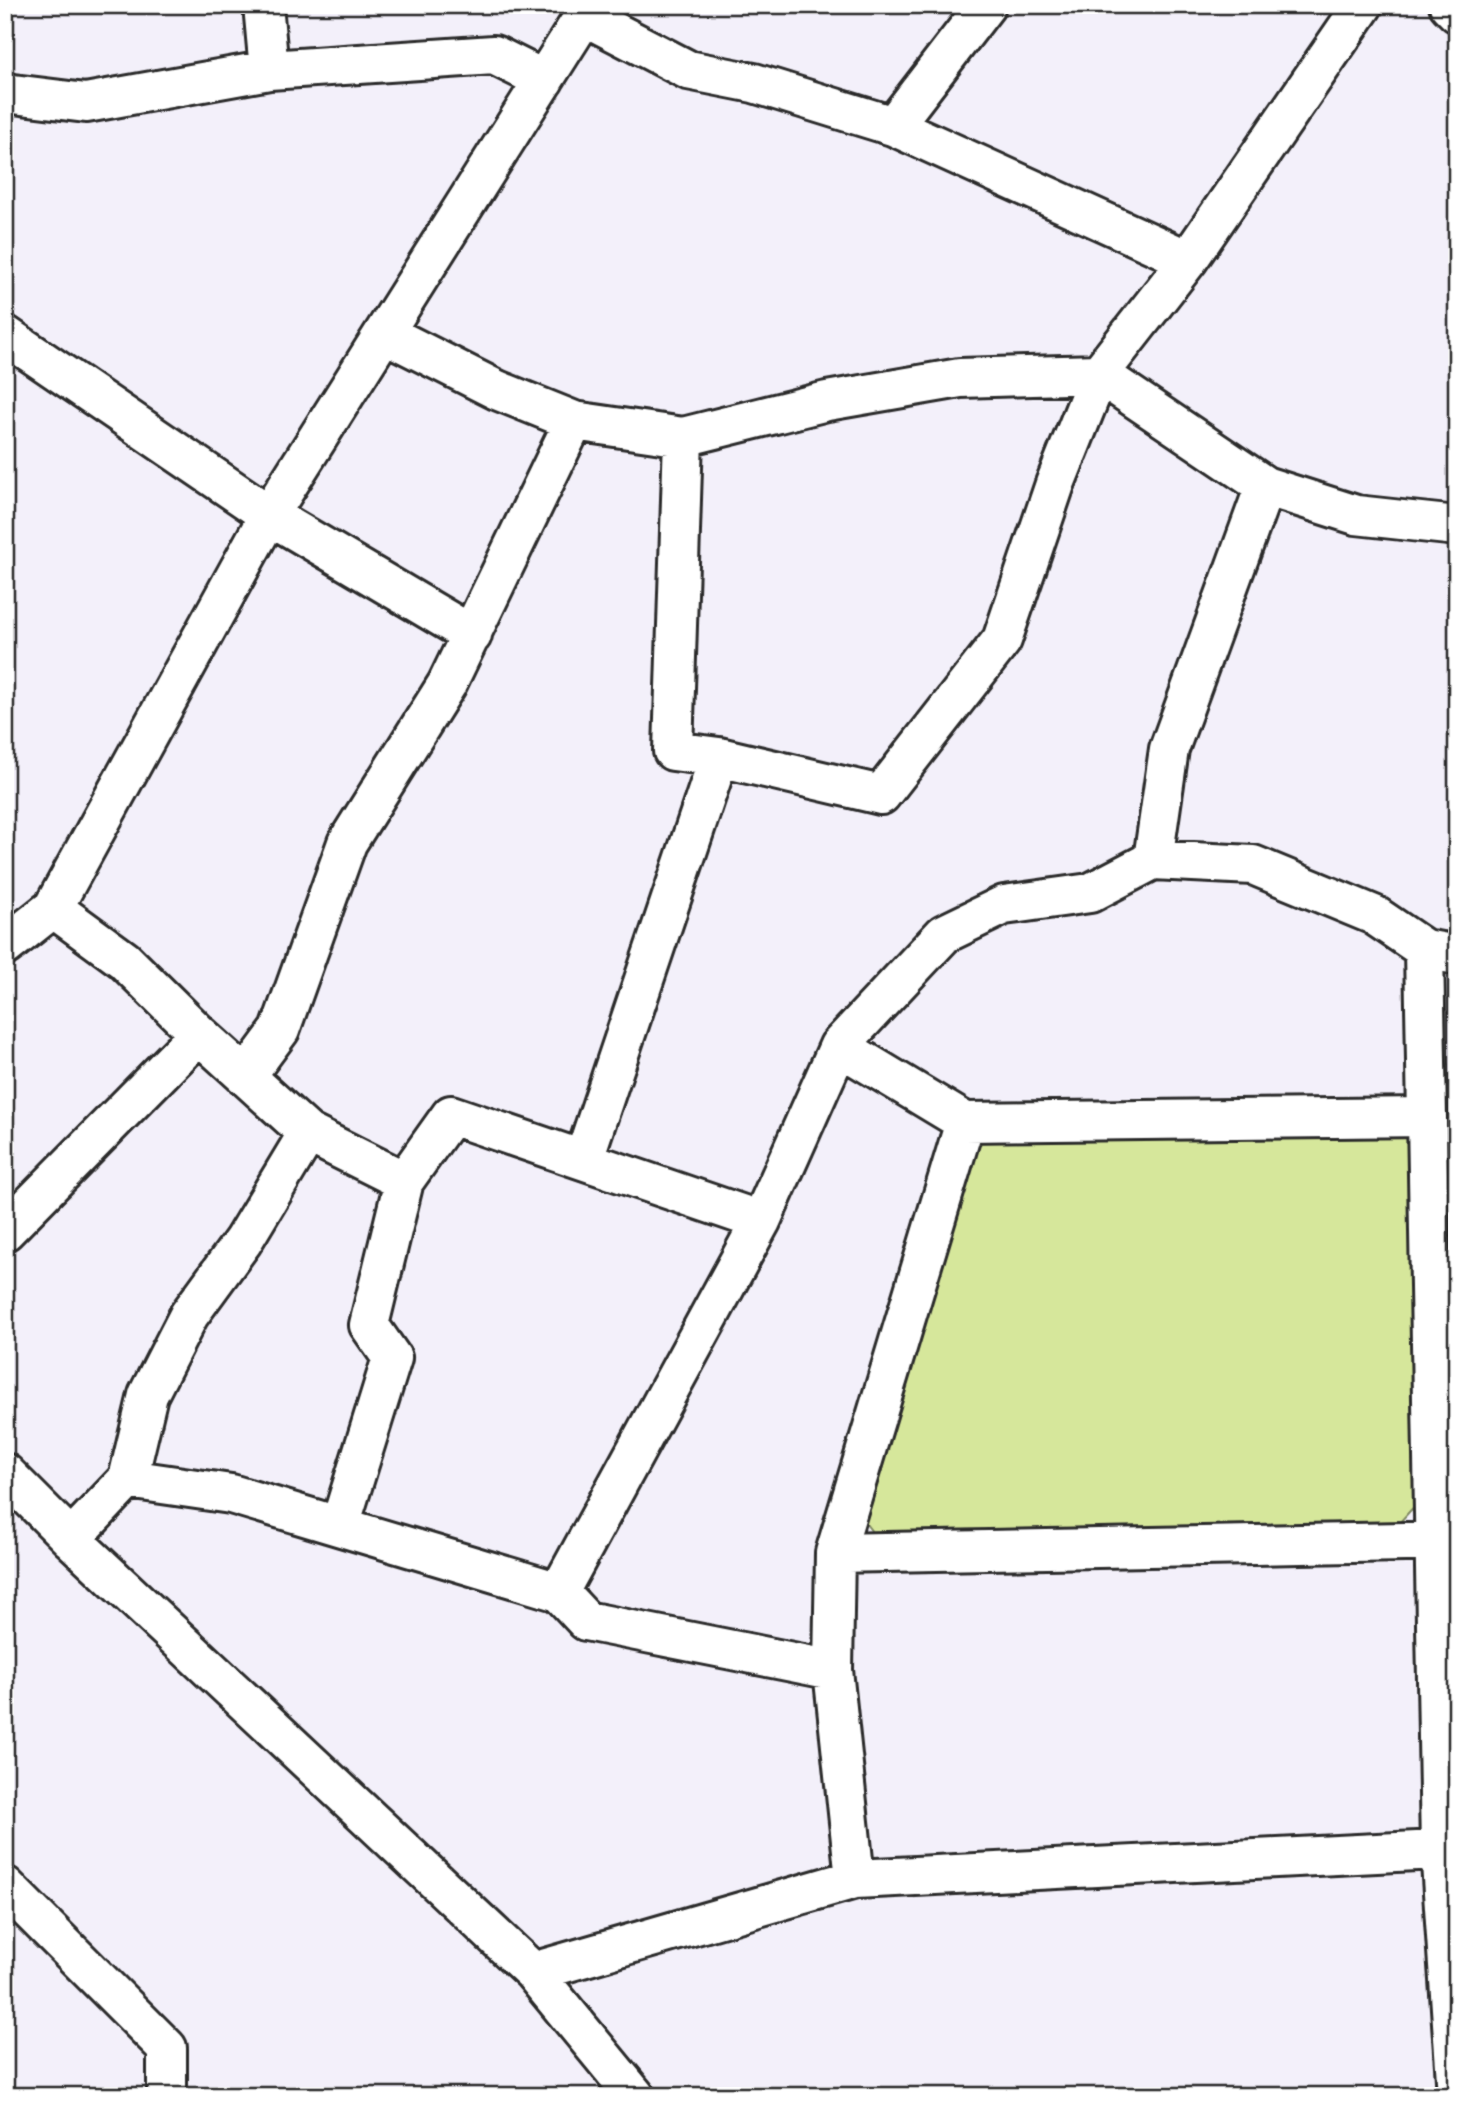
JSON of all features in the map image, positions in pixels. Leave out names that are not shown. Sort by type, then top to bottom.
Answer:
[{"type":"street","points":[[263,5],[269,70]]},
{"type":"street","points":[[893,126],[986,5]]},
{"type":"street","points":[[683,437],[673,751],[719,757],[881,796],[1002,640],[1055,484],[1099,374],[1188,260],[1363,5]]},
{"type":"street","points":[[1449,5],[1457,13]]},
{"type":"street","points":[[5,946],[53,908],[269,515],[588,11],[688,70],[754,83],[893,126],[1188,260]]},
{"type":"street","points":[[5,93],[86,103],[269,70],[494,55],[544,80]]},
{"type":"street","points":[[384,333],[497,390],[574,421],[683,437],[827,401],[960,378],[1099,374],[1265,486],[1356,515],[1457,526]]},
{"type":"street","points":[[5,335],[269,515],[472,635]]},
{"type":"street","points":[[246,1076],[280,1030],[347,843],[447,684],[574,421]]},
{"type":"street","points":[[1153,860],[1169,749],[1265,486]]},
{"type":"street","points":[[584,1158],[719,757]]},
{"type":"street","points":[[559,1592],[761,1221],[839,1046],[944,934],[1004,905],[1090,893],[1153,860],[1253,865],[1374,915],[1440,952],[1427,1117],[1443,1272],[1448,1849],[1457,2095]]},
{"type":"street","points":[[53,908],[124,960],[199,1034],[308,1133],[404,1181]]},
{"type":"street","points":[[5,1231],[199,1034]]},
{"type":"street","points":[[839,1046],[965,1122],[1427,1117]]},
{"type":"street","points":[[340,1525],[393,1358],[369,1325],[404,1181],[451,1115],[584,1158],[761,1221]]},
{"type":"street","points":[[855,1879],[833,1670],[835,1553],[965,1122]]},
{"type":"street","points":[[71,1539],[128,1479],[148,1395],[189,1315],[243,1241],[308,1133]]},
{"type":"street","points":[[128,1479],[231,1494],[559,1592],[586,1621],[833,1670]]},
{"type":"street","points":[[10,1488],[71,1539],[533,1972],[635,2096]]},
{"type":"street","points":[[835,1553],[1445,1541]]},
{"type":"street","points":[[533,1972],[855,1879],[1448,1849]]},
{"type":"street","points":[[5,1886],[166,2048],[167,2096]]},
{"type":"green space","points":[[1391,1127],[1410,1140],[1419,1501],[1399,1523],[873,1533],[859,1515],[972,1149],[989,1137]]}]
